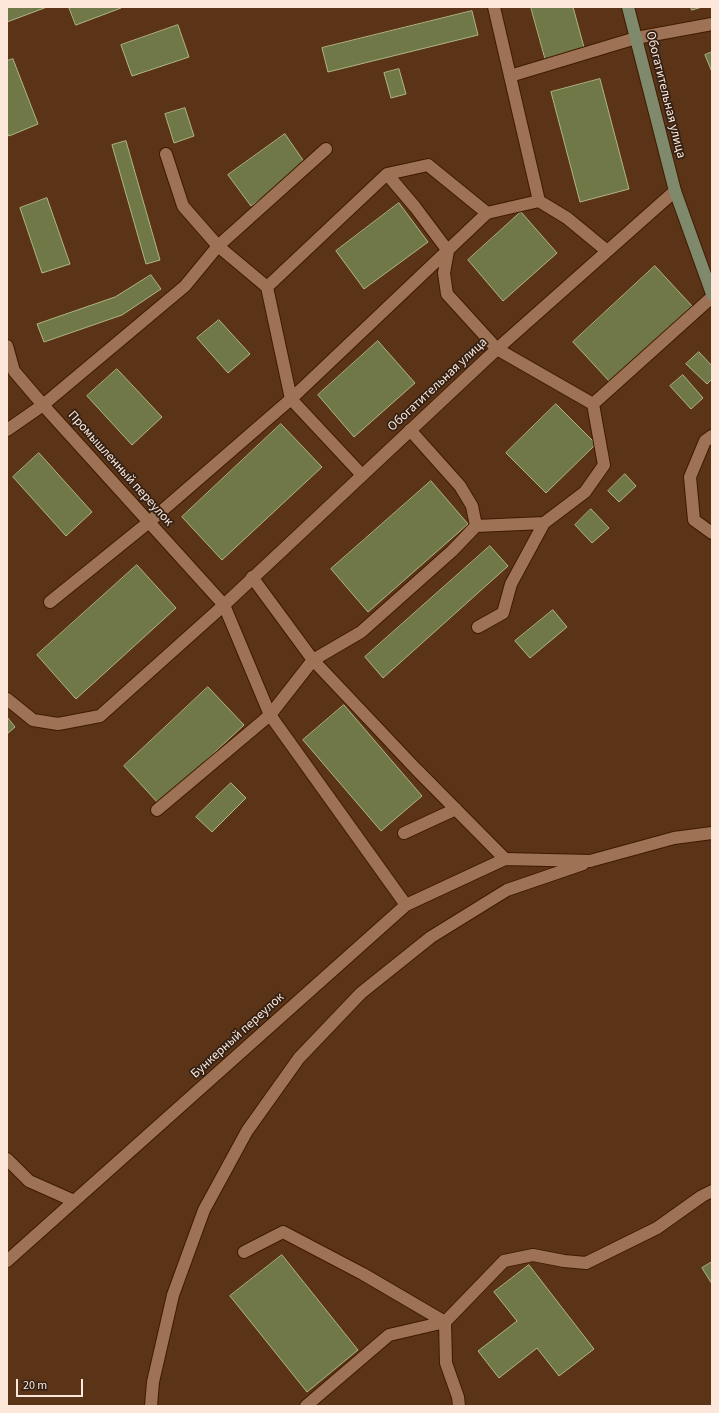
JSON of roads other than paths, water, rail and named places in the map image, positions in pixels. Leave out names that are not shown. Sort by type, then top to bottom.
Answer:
[{"type":"street","points":[[494,7],[539,201]]},
{"type":"street","name":"Обогатительная улица","points":[[628,7],[675,191],[712,296]]},
{"type":"street","points":[[510,76],[636,38],[712,24]]},
{"type":"street","points":[[7,430],[43,405],[185,286],[218,246],[326,149]]},
{"type":"street","points":[[166,154],[183,206],[218,246],[266,287],[291,399],[362,475]]},
{"type":"street","points":[[266,287],[387,174],[428,165],[487,213]]},
{"type":"street","points":[[387,174],[415,207],[448,251],[444,273],[447,294],[497,349],[593,404],[604,465],[585,492],[544,523],[511,584],[503,613],[478,627]]},
{"type":"street","name":"Обогатительная улица","points":[[7,699],[33,720],[58,724],[100,716],[224,605],[252,577],[497,349],[675,191]]},
{"type":"street","points":[[50,602],[149,522],[291,399],[487,213],[539,201],[567,218],[607,251]]},
{"type":"street","points":[[593,404],[712,296]]},
{"type":"street","name":"Промышленный переулок","points":[[7,346],[14,371],[224,605],[270,715],[406,905]]},
{"type":"street","points":[[410,430],[460,486],[472,506],[476,526]]},
{"type":"street","points":[[712,436],[705,441],[690,477],[694,520],[712,533]]},
{"type":"street","points":[[157,810],[270,715],[313,660],[361,632],[452,551],[476,526],[544,523]]},
{"type":"street","points":[[252,577],[313,660],[415,768],[505,859],[590,861]]},
{"type":"street","points":[[404,833],[456,809]]},
{"type":"street","points":[[151,1406],[153,1382],[173,1295],[204,1210],[247,1131],[299,1058],[361,993],[431,937],[507,890],[590,861],[674,838],[712,834]]},
{"type":"street","name":"Бункерный переулок","points":[[7,1261],[406,905],[505,859]]},
{"type":"street","points":[[7,1159],[29,1181],[74,1201]]},
{"type":"street","points":[[306,1406],[389,1335],[445,1322],[504,1260],[533,1255],[564,1261],[586,1263],[657,1228],[702,1196],[712,1191]]},
{"type":"street","points":[[244,1252],[283,1232],[363,1274],[445,1322]]},
{"type":"street","points":[[445,1322],[446,1363],[458,1397],[459,1406]]}]
